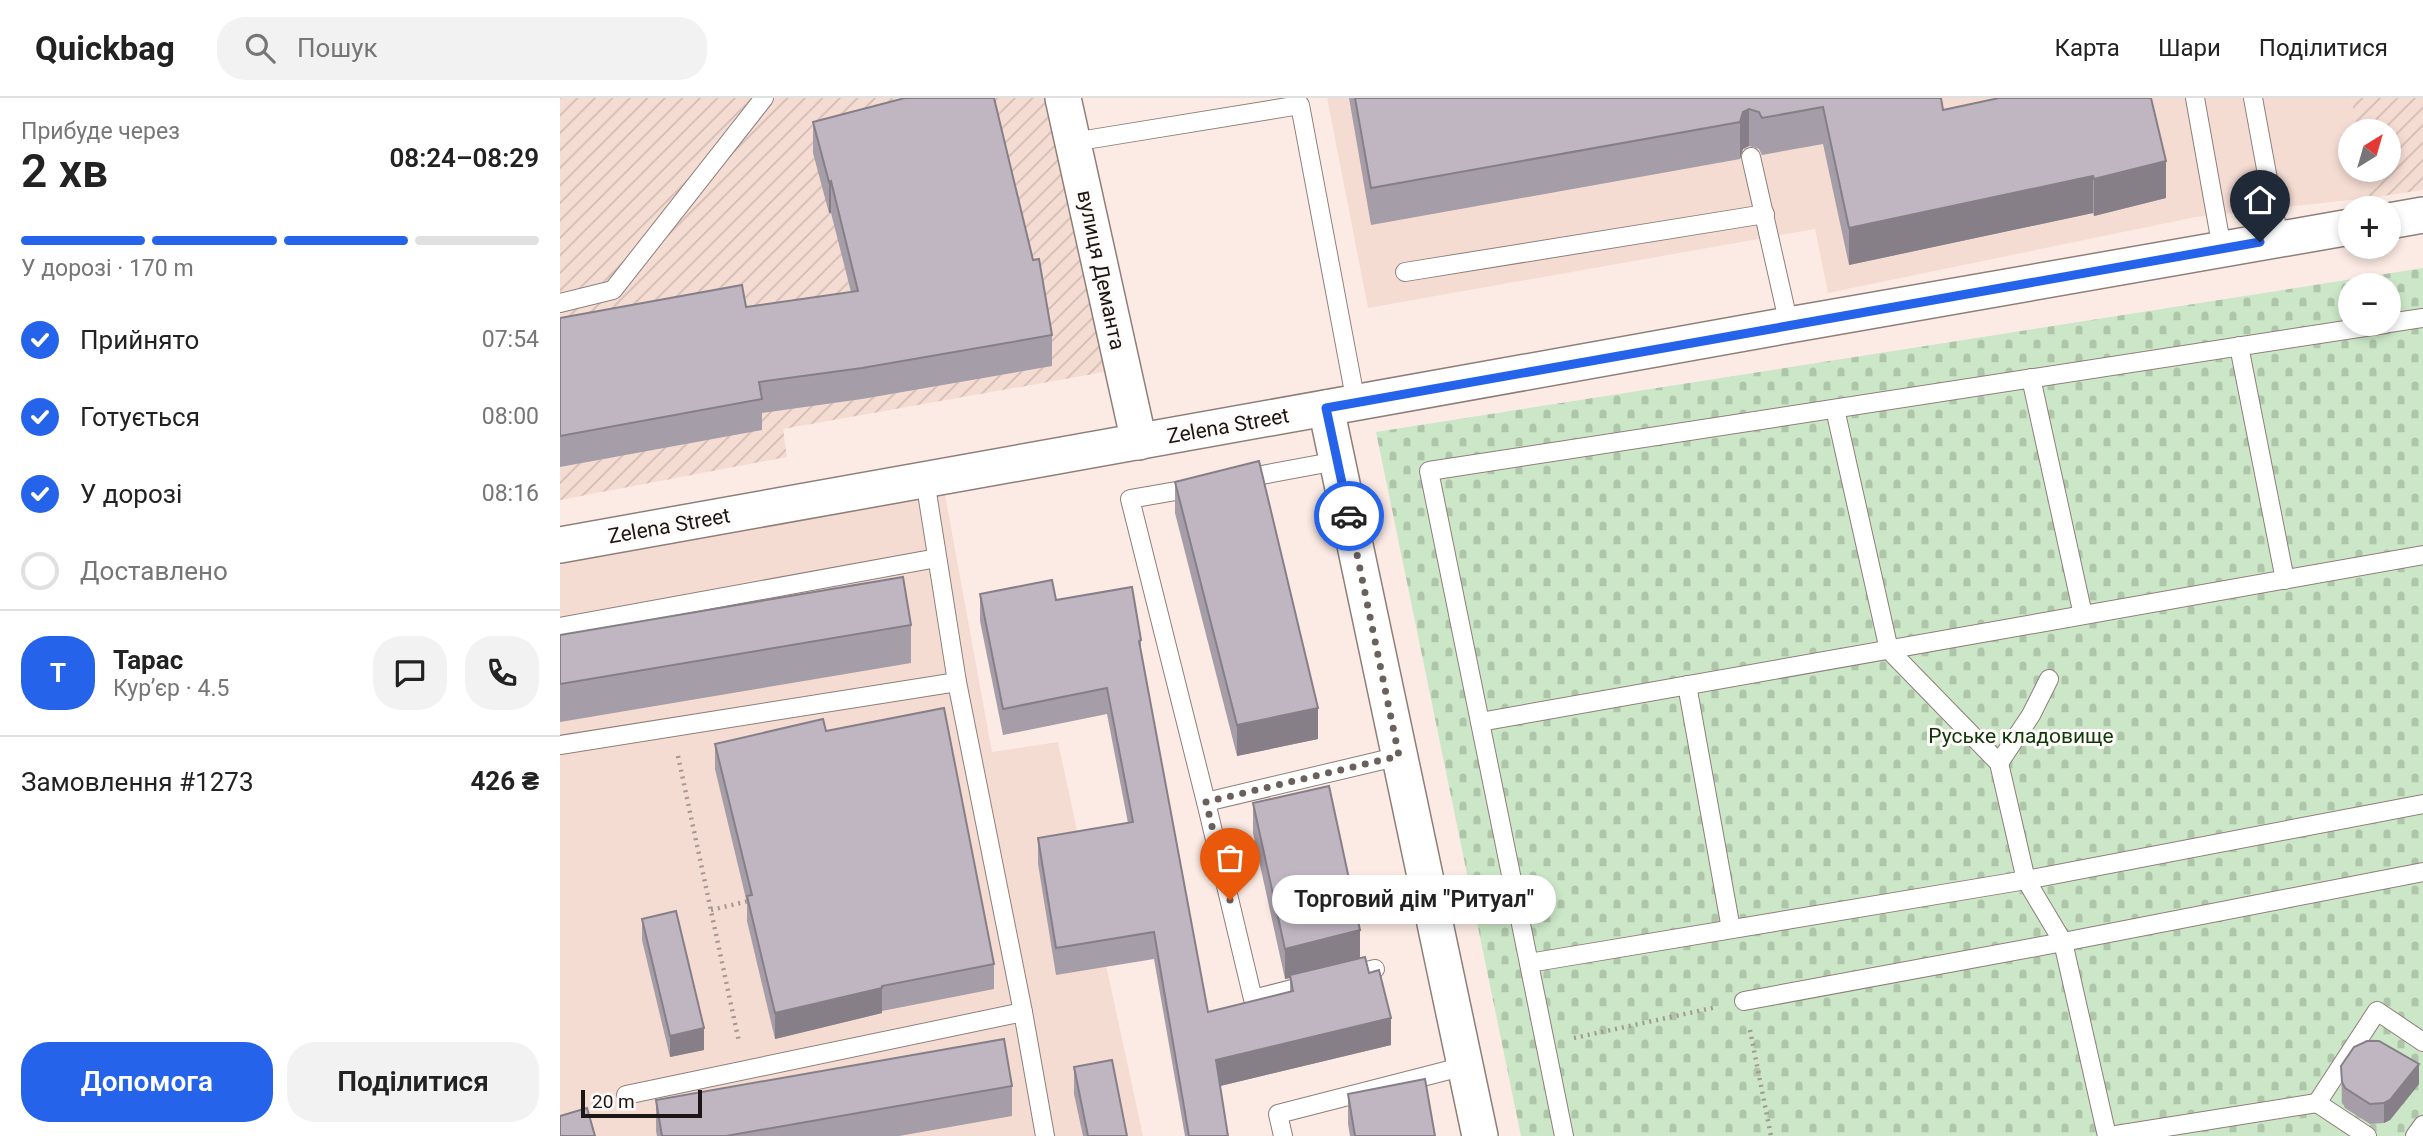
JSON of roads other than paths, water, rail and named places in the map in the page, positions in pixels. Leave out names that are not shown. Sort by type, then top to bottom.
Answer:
[{"type":"street","name":"вулиця Деманта","points":[[1063,98],[1139,442]]},
{"type":"street","points":[[2401,219],[2423,215]]},
{"type":"street","name":"Zelena Street","points":[[560,545],[2338,229]]},
{"type":"street","points":[[1341,405],[1338,461],[1479,1136]]},
{"type":"lane","points":[[560,303],[613,290],[764,98]]},
{"type":"lane","points":[[2195,98],[2222,249]]},
{"type":"lane","points":[[2253,98],[2279,239]]},
{"type":"lane","points":[[1073,142],[1300,104],[1341,405]]},
{"type":"lane","points":[[1751,157],[1789,325]]},
{"type":"lane","points":[[1405,272],[1765,214]]},
{"type":"lane","points":[[2401,321],[2423,318]]},
{"type":"lane","points":[[1564,1136],[1429,471],[2338,331]]},
{"type":"lane","points":[[2239,346],[2285,580]]},
{"type":"lane","points":[[2031,378],[2083,615]]},
{"type":"lane","points":[[1835,409],[1889,650],[1999,763],[2026,880],[2063,942],[2109,1136],[2155,1132],[2317,1103],[2367,1136]]},
{"type":"lane","points":[[1338,461],[1130,499],[1253,999],[1375,969]]},
{"type":"lane","points":[[925,480],[957,682],[1045,1136]]},
{"type":"lane","points":[[1480,722],[2423,555]]},
{"type":"lane","points":[[560,627],[937,558]]},
{"type":"lane","points":[[1999,763],[2031,715],[2049,679]]},
{"type":"lane","points":[[560,745],[957,682]]},
{"type":"lane","points":[[1687,685],[1731,929]]},
{"type":"lane","points":[[1206,802],[1399,756]]},
{"type":"lane","points":[[1529,963],[2026,880],[2423,804]]},
{"type":"lane","points":[[1744,1001],[2423,872]]},
{"type":"lane","points":[[626,1094],[1023,1012]]},
{"type":"lane","points":[[2317,1103],[2377,1012],[2423,1042]]},
{"type":"lane","points":[[1283,1136],[1278,1114],[1465,1066]]},
{"type":"lane","points":[[2415,1136],[2423,1125]]},
{"type":"place","name":"Торговий дім \"Ритуал\"","points":[[1230,900]]},
{"type":"park label","name":"Руське кладовище","points":[[2021,736]]}]
